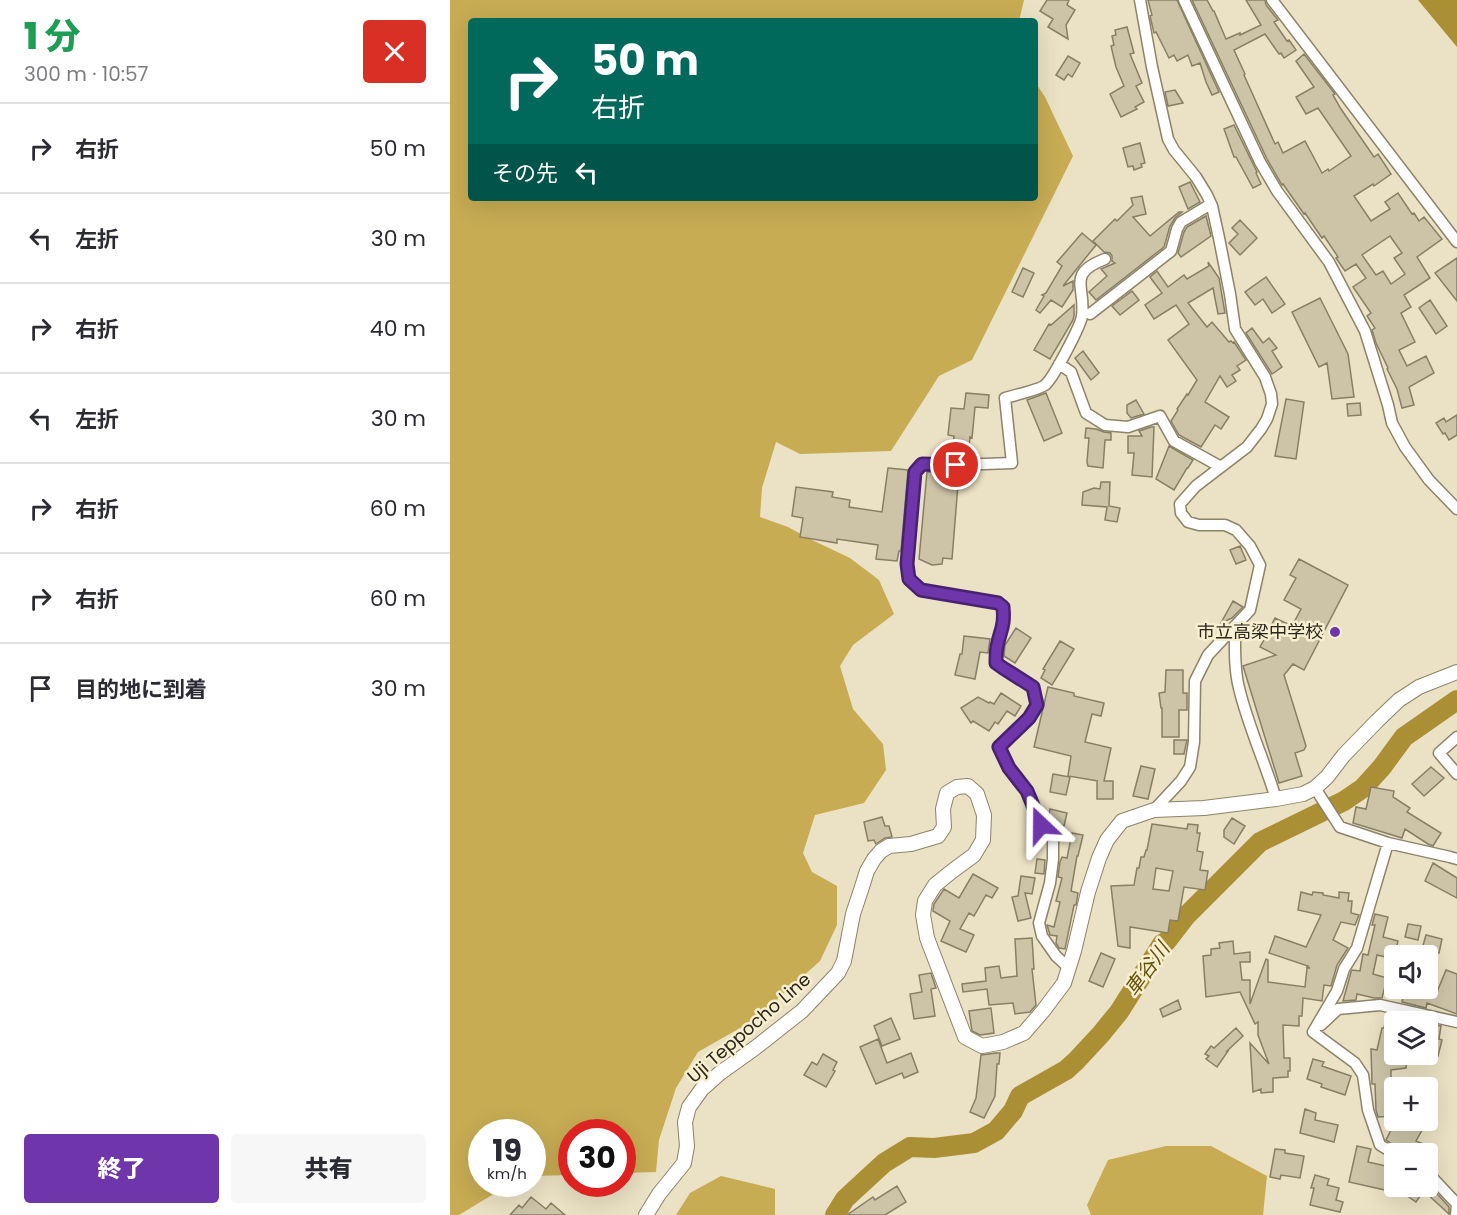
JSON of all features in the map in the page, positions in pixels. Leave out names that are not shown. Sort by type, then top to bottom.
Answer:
[{"type":"main road","points":[[1317,792],[1344,755],[1399,700],[1419,687],[1457,672]]},
{"type":"main road","name":"Uji Teppocho Line","points":[[646,1215],[658,1194],[684,1163],[687,1146],[685,1122],[689,1107],[702,1089],[802,1011],[838,973],[844,961],[853,914],[867,871],[874,859],[889,846],[911,844],[938,836],[944,826],[943,809],[947,793],[957,787],[968,786],[978,794],[984,815],[983,840],[974,855],[935,885],[925,902],[923,915],[927,938],[965,1037],[982,1046],[1004,1042],[1024,1033],[1064,983],[1099,858],[1107,840],[1122,821],[1154,810],[1204,808],[1317,792]]},
{"type":"street","points":[[1140,0],[1168,139],[1196,177],[1211,204],[1235,329],[1265,377],[1272,404],[1261,429],[1247,447],[1196,486],[1180,504],[1181,513],[1188,522],[1199,525],[1225,525],[1236,530],[1250,546],[1260,565],[1250,610],[1209,655],[1195,681],[1194,742],[1190,767],[1181,781],[1154,810]]},
{"type":"street","points":[[1184,0],[1260,162],[1277,191],[1329,262],[1365,331],[1392,423],[1405,447],[1429,480],[1457,509]]},
{"type":"street","points":[[1272,0],[1457,242]]},
{"type":"street","points":[[1090,314],[1171,250],[1181,222],[1211,204]]},
{"type":"street","points":[[1069,968],[1056,956],[1042,936],[1039,923],[1050,883],[1053,839],[1041,825],[1027,791],[1009,768],[999,747],[1029,718],[1037,705],[1033,687],[996,663],[997,646],[1003,629],[1003,607],[998,603],[921,590],[909,579],[907,564],[915,472],[922,464],[1012,463],[1005,398],[1045,386],[1065,354],[1082,317],[1080,281],[1083,272],[1090,264],[1105,259]]},
{"type":"street","points":[[1059,364],[1071,372],[1086,413],[1105,425],[1128,427],[1160,416],[1174,441],[1221,467]]},
{"type":"street","points":[[1235,628],[1238,687],[1276,799]]},
{"type":"street","points":[[1457,738],[1439,753],[1457,774]]},
{"type":"street","points":[[1317,792],[1340,827],[1388,843],[1457,859]]},
{"type":"street","points":[[1314,1032],[1337,991],[1344,969],[1357,948],[1388,843]]},
{"type":"street","points":[[1314,1032],[1338,1009],[1380,1005],[1457,1022]]},
{"type":"street","points":[[1314,1032],[1355,1063],[1363,1075],[1368,1110],[1380,1145],[1384,1147]]},
{"type":"street","points":[[1438,1184],[1457,1204],[1456,1215]]},
{"type":"shaded area","points":[[450,0],[1024,0],[1020,18],[468,18],[468,201],[1038,201],[1038,86],[1073,156],[972,360],[939,376],[891,451],[800,454],[776,442],[762,488],[760,517],[788,527],[850,558],[879,580],[894,614],[853,645],[840,666],[853,709],[883,744],[886,770],[864,803],[815,815],[803,853],[812,872],[837,886],[837,925],[820,961],[754,1020],[698,1052],[676,1088],[659,1140],[656,1172],[636,1173],[636,1119],[558,1119],[558,1175],[546,1176],[546,1119],[468,1119],[468,1197],[489,1197],[459,1215],[450,1215]]},
{"type":"shaded area","points":[[1418,0],[1457,0],[1457,47]]},
{"type":"shaded area","points":[[1166,1146],[1211,1146],[1267,1176],[1263,1215],[1091,1215],[1087,1205],[1108,1160]]},
{"type":"shaded area","points":[[721,1176],[775,1189],[775,1215],[676,1215],[690,1193]]},
{"type":"building","points":[[1047,0],[1069,0],[1067,5],[1075,10],[1066,25],[1068,39],[1048,27],[1053,19],[1040,11]]},
{"type":"building","points":[[1148,0],[1177,0],[1219,92],[1212,95],[1200,63],[1192,66],[1188,55],[1177,61],[1174,55],[1169,58],[1156,32],[1154,33]]},
{"type":"building","points":[[1192,0],[1207,0],[1226,39],[1261,25],[1246,0],[1265,0],[1266,5],[1278,20],[1274,22],[1296,50],[1284,58],[1265,34],[1234,50],[1275,144],[1278,142],[1283,153],[1305,141],[1322,173],[1328,169],[1329,171],[1351,156],[1318,108],[1306,114],[1296,97],[1314,87],[1296,61],[1304,54],[1335,94],[1333,95],[1341,109],[1374,157],[1378,154],[1391,174],[1354,196],[1371,221],[1390,209],[1385,202],[1398,193],[1412,214],[1414,213],[1419,221],[1424,217],[1442,239],[1417,257],[1430,278],[1404,295],[1411,307],[1401,313],[1415,342],[1399,350],[1407,366],[1426,356],[1434,373],[1409,387],[1414,405],[1402,408],[1397,389],[1376,343],[1372,330],[1375,328],[1367,316],[1371,313],[1353,287],[1366,278],[1356,264],[1345,271],[1324,236],[1322,238],[1282,185],[1267,159]],"holes":[[[1390,236],[1402,253],[1394,258],[1405,274],[1391,284],[1383,271],[1376,275],[1362,255]]]},
{"type":"building","points":[[1127,27],[1134,53],[1130,54],[1142,83],[1136,86],[1144,102],[1135,107],[1137,109],[1121,117],[1110,94],[1124,86],[1111,46],[1114,45],[1112,36],[1116,35],[1115,30]]},
{"type":"building","points":[[1068,56],[1080,63],[1072,77],[1068,74],[1064,80],[1056,75]]},
{"type":"building","points":[[1175,90],[1183,103],[1168,106],[1165,92]]},
{"type":"building","points":[[1234,125],[1261,184],[1253,188],[1234,157],[1224,129]]},
{"type":"building","points":[[1140,143],[1145,163],[1134,170],[1133,166],[1128,167],[1123,148]]},
{"type":"building","points":[[1190,182],[1200,202],[1188,209],[1179,187]]},
{"type":"building","points":[[1142,196],[1146,214],[1133,217],[1150,236],[1182,212],[1170,226],[1164,247],[1096,300],[1089,292],[1107,276],[1101,269],[1115,263],[1110,253],[1104,252],[1093,241],[1133,205],[1131,198]]},
{"type":"building","points":[[1206,216],[1211,236],[1181,257],[1178,253],[1187,227]]},
{"type":"building","points":[[1240,220],[1257,238],[1240,255],[1229,243],[1238,234],[1232,228]]},
{"type":"building","points":[[1082,233],[1096,245],[1063,286],[1073,281],[1073,290],[1062,307],[1051,300],[1040,313],[1036,310],[1044,296],[1042,295],[1046,293],[1062,266],[1057,262]]},
{"type":"building","points":[[1457,258],[1457,301],[1435,273]]},
{"type":"building","points":[[1208,262],[1219,278],[1225,313],[1218,314],[1213,288],[1188,303],[1207,327],[1212,322],[1229,342],[1234,342],[1246,360],[1237,366],[1240,370],[1232,375],[1236,381],[1227,387],[1220,376],[1205,402],[1229,417],[1221,429],[1215,425],[1201,447],[1179,435],[1171,421],[1197,380],[1168,340],[1189,324],[1176,305],[1154,319],[1145,305],[1162,293],[1150,277],[1157,271],[1168,287],[1184,275],[1187,279],[1209,266]]},
{"type":"building","points":[[1023,268],[1034,273],[1023,297],[1012,292]]},
{"type":"building","points":[[1266,277],[1285,304],[1272,313],[1263,299],[1255,305],[1245,292]]},
{"type":"building","points":[[1132,291],[1139,300],[1120,315],[1112,306]]},
{"type":"building","points":[[1320,298],[1348,354],[1354,397],[1332,399],[1327,363],[1319,367],[1292,312]]},
{"type":"building","points":[[1430,300],[1447,326],[1436,334],[1419,308]]},
{"type":"building","points":[[1074,305],[1073,320],[1050,359],[1034,350],[1049,324],[1051,325]]},
{"type":"building","points":[[1252,328],[1263,343],[1269,338],[1277,348],[1272,351],[1282,367],[1272,374],[1246,333]]},
{"type":"building","points":[[1083,351],[1099,373],[1091,380],[1075,358]]},
{"type":"building","points":[[966,393],[989,395],[988,408],[975,407],[968,457],[952,457],[954,436],[948,435],[951,408],[964,409]]},
{"type":"building","points":[[1046,393],[1062,433],[1044,441],[1027,400]]},
{"type":"building","points":[[1286,399],[1304,402],[1296,459],[1275,456]]},
{"type":"building","points":[[1136,400],[1144,414],[1131,418],[1127,413],[1127,405]]},
{"type":"building","points":[[1360,403],[1361,415],[1348,416],[1347,404]]},
{"type":"building","points":[[1457,415],[1457,435],[1449,440],[1436,423],[1444,418],[1446,422]]},
{"type":"building","points":[[1154,427],[1152,477],[1132,475],[1134,453],[1128,453],[1128,436],[1142,436],[1139,431]]},
{"type":"building","points":[[1086,428],[1111,433],[1111,440],[1105,440],[1103,468],[1088,466],[1089,438],[1085,438]]},
{"type":"building","points":[[1169,446],[1193,460],[1174,490],[1156,479]]},
{"type":"building","points":[[888,468],[908,470],[901,551],[899,551],[897,561],[876,559],[878,545],[837,539],[837,543],[800,537],[803,518],[792,516],[796,487],[833,492],[832,497],[850,500],[849,507],[882,512]]},
{"type":"building","points":[[927,472],[959,472],[952,559],[943,558],[942,564],[932,565],[919,559]]},
{"type":"building","points":[[1101,482],[1110,482],[1109,506],[1120,508],[1117,522],[1105,520],[1107,507],[1082,505],[1083,492],[1094,488],[1100,489]]},
{"type":"building","points":[[1240,546],[1246,560],[1236,564],[1230,550]]},
{"type":"building","points":[[1299,559],[1348,585],[1304,670],[1293,664],[1284,675],[1306,746],[1304,750],[1295,753],[1302,776],[1279,783],[1243,666],[1276,655],[1260,647],[1275,618],[1292,626],[1301,609],[1284,600],[1296,578],[1290,575]]},
{"type":"building","points":[[1233,601],[1243,607],[1232,618],[1221,623]]},
{"type":"building","points":[[1016,628],[1031,638],[1015,663],[1004,656],[1005,645]]},
{"type":"building","points":[[964,636],[990,639],[988,653],[980,652],[975,679],[955,675],[960,654],[962,654]]},
{"type":"building","points":[[1060,641],[1074,649],[1052,685],[1041,678],[1045,670],[1043,669]]},
{"type":"building","points":[[1166,670],[1183,670],[1183,693],[1187,693],[1187,710],[1179,710],[1179,737],[1162,737],[1162,708],[1159,693],[1165,692]]},
{"type":"building","points":[[1048,687],[1104,703],[1101,716],[1092,714],[1085,742],[1111,748],[1104,781],[1113,781],[1113,799],[1097,799],[1098,781],[1068,776],[1071,756],[1034,747]]},
{"type":"building","points":[[1001,693],[1021,706],[1015,716],[1007,711],[998,724],[995,722],[989,731],[973,721],[971,723],[961,708],[978,697],[994,704]]},
{"type":"building","points":[[1174,740],[1187,740],[1184,754],[1174,754]]},
{"type":"building","points":[[1141,766],[1155,769],[1148,799],[1133,796]]},
{"type":"building","points":[[1431,767],[1444,778],[1424,796],[1412,784]]},
{"type":"building","points":[[1053,774],[1070,777],[1066,795],[1050,792]]},
{"type":"building","points":[[1371,787],[1394,791],[1393,797],[1410,808],[1407,812],[1441,833],[1433,846],[1405,829],[1402,838],[1353,823],[1356,807],[1366,809]]},
{"type":"building","points":[[1050,809],[1067,813],[1064,826],[1048,821]]},
{"type":"building","points":[[882,817],[885,826],[889,826],[892,837],[885,838],[876,844],[874,840],[868,841],[864,822]]},
{"type":"building","points":[[1232,818],[1245,826],[1234,844],[1224,837],[1224,830]]},
{"type":"building","points":[[1152,824],[1187,829],[1188,824],[1198,825],[1197,833],[1200,833],[1197,851],[1203,852],[1200,870],[1208,871],[1205,890],[1184,887],[1178,921],[1170,920],[1168,933],[1130,927],[1130,948],[1118,946],[1111,886],[1134,885],[1141,857],[1144,857]],"holes":[[[1156,868],[1173,871],[1169,891],[1153,889]]]},
{"type":"building","points":[[1072,833],[1083,835],[1071,891],[1078,893],[1065,949],[1059,948],[1056,943],[1057,936],[1050,935],[1047,925],[1054,927],[1060,902],[1056,901],[1062,878],[1058,877],[1060,862],[1062,857],[1067,858]]},
{"type":"building","points":[[1037,859],[1045,860],[1044,874],[1035,873]]},
{"type":"building","points":[[1433,863],[1457,878],[1457,898],[1425,881]]},
{"type":"building","points":[[973,874],[998,888],[992,898],[986,895],[974,916],[969,913],[960,929],[974,935],[966,952],[941,941],[950,921],[933,911],[934,904],[944,889],[959,898]]},
{"type":"building","points":[[1021,876],[1035,878],[1032,894],[1025,893],[1031,918],[1018,921],[1012,897],[1018,896]]},
{"type":"building","points":[[1301,892],[1312,895],[1313,892],[1323,893],[1323,895],[1339,898],[1339,892],[1349,893],[1348,901],[1352,901],[1351,913],[1359,915],[1355,925],[1341,922],[1333,940],[1348,948],[1337,965],[1331,986],[1324,985],[1322,1001],[1303,998],[1299,1026],[1283,1025],[1284,1058],[1290,1058],[1288,1077],[1273,1078],[1273,1092],[1261,1093],[1261,1089],[1253,1092],[1250,1043],[1269,1064],[1258,1035],[1258,1022],[1255,1024],[1240,992],[1206,997],[1203,956],[1211,955],[1211,949],[1220,948],[1219,943],[1233,941],[1234,954],[1250,952],[1250,962],[1240,962],[1242,980],[1250,980],[1250,1004],[1266,959],[1268,960],[1268,982],[1305,987],[1307,968],[1310,968],[1308,966],[1269,953],[1275,936],[1306,947],[1321,915],[1298,910]]},
{"type":"building","points":[[1375,914],[1388,917],[1383,937],[1398,941],[1397,945],[1384,945],[1384,957],[1377,955],[1373,974],[1384,977],[1382,998],[1357,994],[1356,1000],[1343,1001],[1352,970],[1360,971],[1363,954],[1368,955],[1375,925],[1372,925]]},
{"type":"building","points":[[1408,924],[1421,926],[1418,940],[1405,937]]},
{"type":"building","points":[[1426,935],[1442,939],[1439,953],[1438,945],[1423,945]]},
{"type":"building","points":[[1032,938],[1034,969],[1032,969],[1036,1005],[1030,1012],[1015,1014],[1013,1003],[989,1005],[987,989],[963,992],[962,984],[986,981],[985,968],[999,966],[1001,978],[1017,976],[1015,939]]},
{"type":"building","points":[[1101,953],[1115,959],[1103,987],[1089,981]]},
{"type":"building","points":[[1446,970],[1457,974],[1457,1014],[1427,1003],[1426,1008],[1402,1002],[1403,999],[1438,999],[1438,990]]},
{"type":"building","points":[[931,973],[936,988],[931,989],[935,1016],[914,1019],[910,994],[922,992],[919,975]]},
{"type":"building","points":[[1178,1000],[1181,1009],[1163,1017],[1160,1009]]},
{"type":"building","points":[[991,1008],[994,1033],[980,1035],[972,1031],[969,1011]]},
{"type":"building","points":[[891,1018],[900,1039],[882,1046],[874,1026]]},
{"type":"building","points":[[1438,1026],[1441,1026],[1439,1039],[1442,1040],[1438,1056]]},
{"type":"building","points":[[1236,1028],[1243,1036],[1227,1051],[1217,1067],[1206,1059],[1209,1056],[1205,1054],[1211,1046],[1214,1048]]},
{"type":"building","points":[[1382,1028],[1384,1028],[1384,1065],[1406,1065],[1406,1068],[1391,1070],[1391,1077],[1384,1077],[1384,1117],[1378,1117],[1375,1084],[1372,1084],[1371,1049],[1377,1050]]},
{"type":"building","points":[[878,1039],[887,1063],[911,1053],[918,1072],[904,1078],[902,1073],[876,1084],[860,1047]]},
{"type":"building","points":[[1000,1053],[995,1096],[984,1118],[970,1112],[976,1098],[981,1055]]},
{"type":"building","points":[[823,1054],[837,1062],[826,1087],[804,1075],[812,1062],[817,1065]]},
{"type":"building","points":[[1313,1059],[1324,1062],[1322,1066],[1351,1076],[1345,1095],[1321,1087],[1322,1084],[1307,1079]]},
{"type":"building","points":[[1305,1109],[1316,1113],[1315,1120],[1338,1125],[1334,1142],[1300,1133]]},
{"type":"building","points":[[1390,1131],[1422,1131],[1416,1141],[1421,1143],[1390,1143],[1386,1140]]},
{"type":"building","points":[[1357,1146],[1371,1149],[1368,1162],[1384,1166],[1384,1190],[1349,1182]]},
{"type":"building","points":[[1275,1149],[1304,1156],[1300,1178],[1281,1175],[1280,1179],[1270,1177]]},
{"type":"building","points":[[1315,1175],[1329,1179],[1327,1185],[1339,1188],[1336,1200],[1343,1202],[1340,1212],[1310,1205],[1314,1188],[1311,1188]]},
{"type":"building","points":[[897,1186],[906,1202],[885,1215],[847,1215],[873,1197],[875,1200]]},
{"type":"building","points":[[1438,1195],[1449,1207],[1449,1214],[1430,1197],[1438,1197]]},
{"type":"building","points":[[531,1197],[546,1209],[551,1203],[565,1215],[510,1215],[519,1205],[522,1208]]},
{"type":"building","points":[[1409,1197],[1419,1197],[1416,1202]]},
{"type":"waterway","name":"車谷川","points":[[835,1215],[845,1199],[884,1163],[910,1147],[934,1148],[974,1143],[996,1131],[1013,1111],[1020,1096],[1066,1070],[1101,1034],[1119,1012],[1162,944],[1186,916],[1260,842],[1344,801],[1363,788],[1404,737],[1457,700]]},
{"type":"place","name":"市立高梁中学校","points":[[1335,632]]},
{"type":"route","points":[[956,465],[922,464],[915,472],[907,564],[909,579],[921,590],[998,603],[1003,607],[1003,629],[997,646],[996,663],[1033,687],[1037,705],[1029,718],[999,747],[1009,768],[1027,791],[1041,825]]}]
